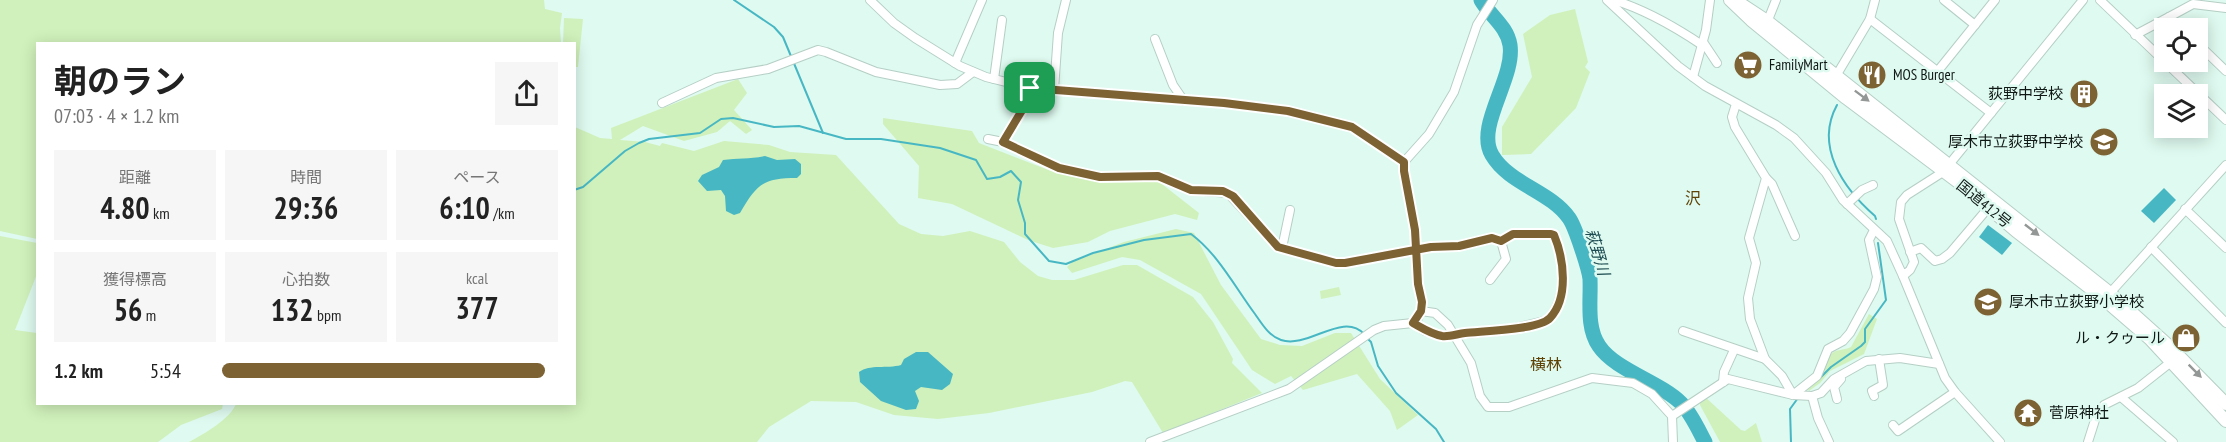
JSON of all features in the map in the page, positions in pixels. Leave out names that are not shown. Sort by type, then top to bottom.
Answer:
[{"type":"highway","name":"国道412号","points":[[1730,0],[1836,76],[2016,231],[2098,295],[2150,339],[2225,417]]},
{"type":"highway","name":"国道412号","points":[[1735,0],[1846,98],[1946,169],[2110,293],[2169,346],[2226,404]]},
{"type":"street","points":[[870,0],[894,23],[955,63],[994,79],[1030,88],[1224,103],[1288,111],[1352,127],[1404,162]]},
{"type":"street","points":[[955,63],[982,0]]},
{"type":"street","points":[[1054,90],[1058,33],[1066,0]]},
{"type":"street","points":[[1413,323],[1421,311],[1422,302],[1418,284],[1418,250],[1404,162],[1429,134],[1454,92],[1477,25],[1493,0]]},
{"type":"street","points":[[1607,0],[1678,66],[1794,138],[1826,173],[1847,204],[1887,241],[1945,378],[2001,442]]},
{"type":"street","points":[[1613,0],[1636,8],[1702,43],[1717,63]]},
{"type":"street","points":[[1693,77],[1710,0]]},
{"type":"street","points":[[1766,25],[1776,0]]},
{"type":"street","points":[[1836,76],[1870,19],[1875,0]]},
{"type":"street","points":[[1944,0],[1975,25]]},
{"type":"street","points":[[1937,72],[1995,0]]},
{"type":"street","points":[[1903,276],[1914,262],[1899,219],[1901,202],[1907,195],[1946,169],[2083,0]]},
{"type":"street","points":[[2100,0],[2226,120]]},
{"type":"street","points":[[2135,35],[2193,4],[2226,8]]},
{"type":"street","points":[[1870,19],[1991,113]]},
{"type":"street","points":[[994,79],[1002,20]]},
{"type":"street","points":[[1155,39],[1173,85],[1184,101]]},
{"type":"street","points":[[662,103],[716,78],[768,69],[818,50],[876,72],[940,86],[957,84],[973,72]]},
{"type":"street","points":[[2208,54],[2226,71]]},
{"type":"street","points":[[1003,142],[1027,102],[1030,88]]},
{"type":"street","points":[[1736,104],[1732,117],[1740,141],[1784,201],[1795,237]]},
{"type":"street","points":[[988,139],[1003,142],[1059,168],[1100,177],[1158,176],[1191,190],[1228,193],[1278,247],[1336,263],[1431,247],[1459,246],[1492,238],[1501,241],[1513,234],[1554,235],[1561,255],[1563,291],[1551,317],[1544,322],[1507,330],[1442,336],[1425,331],[1413,323],[1384,326],[1279,394],[1150,442]]},
{"type":"street","points":[[2110,293],[2225,168]]},
{"type":"street","points":[[1766,178],[1749,238],[1756,263],[1748,297],[1750,319],[1765,359],[1782,376],[1796,396]]},
{"type":"street","points":[[1847,204],[1862,190],[1873,185]]},
{"type":"street","points":[[1910,252],[1921,248],[1935,261],[1942,259],[1950,253],[1989,207]]},
{"type":"street","points":[[2185,209],[2226,248]]},
{"type":"street","points":[[1281,248],[1290,210]]},
{"type":"street","points":[[1796,396],[1817,376],[1828,349],[1843,341],[1850,333],[1874,289],[1877,277],[1869,240],[1874,230]]},
{"type":"street","points":[[1490,280],[1506,259],[1501,241]]},
{"type":"street","points":[[2151,247],[2226,323]]},
{"type":"street","points":[[1421,311],[1435,313],[1445,321],[1455,335],[1471,363],[1480,396],[1488,406],[1509,407],[1592,378],[1633,383],[1652,394],[1675,414]]},
{"type":"street","points":[[1683,331],[1765,359]]},
{"type":"street","points":[[1723,382],[1724,372],[1734,350]]},
{"type":"street","points":[[1675,414],[1728,379],[1796,396],[1812,396],[1821,393],[1844,373],[1866,361],[1900,358],[1939,364]]},
{"type":"street","points":[[1872,391],[1883,385],[1880,359]]},
{"type":"street","points":[[2088,442],[2101,407],[2151,379],[2171,362]]},
{"type":"street","points":[[1837,399],[1834,387],[1844,373]]},
{"type":"street","points":[[1898,431],[1956,392]]},
{"type":"street","points":[[1812,396],[1818,418],[1829,442]]},
{"type":"street","points":[[2121,397],[2173,442]]},
{"type":"street","points":[[1673,442],[1675,414]]},
{"type":"green space","points":[[0,0],[544,0],[545,9],[562,13],[561,42],[36,42],[36,239],[0,231]]},
{"type":"green space","points":[[1575,9],[1588,62],[1585,67],[1590,72],[1576,108],[1531,154],[1502,155],[1502,127],[1532,77],[1523,34],[1550,15]]},
{"type":"green space","points":[[564,18],[583,19],[578,67],[576,67],[576,42],[563,42]]},
{"type":"green space","points":[[738,79],[747,93],[734,110],[752,130],[746,134],[730,121],[717,132],[684,141],[643,126],[620,140],[660,146],[662,143],[694,151],[724,141],[769,145],[790,152],[836,155],[899,224],[921,234],[943,236],[970,231],[1004,242],[1020,262],[1038,276],[1052,280],[1074,280],[1123,265],[1137,265],[1193,297],[1213,322],[1233,359],[1232,363],[1262,393],[1163,433],[1132,382],[1125,381],[1092,392],[989,413],[938,419],[894,415],[856,402],[811,401],[769,427],[757,442],[189,442],[222,421],[236,405],[576,405],[576,127],[600,138],[612,139],[611,128]]},
{"type":"green space","points":[[883,118],[972,131],[979,143],[1051,171],[1109,181],[1158,181],[1199,213],[1197,220],[1175,214],[1110,231],[1088,242],[1053,248],[1028,240],[952,204],[918,198],[919,166],[883,124]]},
{"type":"green space","points":[[1176,229],[1194,233],[1221,285],[1261,339],[1280,345],[1302,346],[1335,333],[1351,333],[1380,379],[1418,415],[1397,430],[1390,411],[1357,374],[1303,390],[1291,376],[1275,384],[1252,370],[1201,294],[1140,260],[1122,257],[1072,273],[1067,267],[1072,262],[1124,242]]},
{"type":"green space","points":[[0,236],[36,243],[36,277],[15,330],[36,333],[36,405],[223,405],[222,409],[181,425],[158,442],[0,442]]},
{"type":"green space","points":[[1339,287],[1341,295],[1321,299],[1320,291]]},
{"type":"green space","points":[[1869,314],[1877,319],[1864,354],[1830,371],[1809,391],[1808,389],[1822,374],[1828,357],[1832,353],[1851,347]]},
{"type":"green space","points":[[1704,396],[1741,430],[1745,431],[1756,423],[1762,442],[1720,442],[1700,405],[1700,399]]},
{"type":"water","points":[[765,156],[777,160],[795,159],[801,164],[801,174],[797,178],[776,179],[762,185],[751,195],[740,213],[734,215],[726,211],[725,196],[721,190],[707,191],[698,181],[702,175],[719,167],[723,160]]},
{"type":"water","points":[[2164,188],[2176,200],[2154,223],[2141,211]]},
{"type":"water","points":[[1988,225],[2012,243],[2002,255],[1979,237]]},
{"type":"water","points":[[916,352],[928,352],[953,374],[950,384],[942,390],[921,387],[915,391],[919,401],[916,409],[906,410],[881,401],[860,382],[859,372],[873,367],[901,365],[904,359]]},
{"type":"waterway","points":[[734,0],[774,27],[783,37],[823,133]]},
{"type":"waterway","name":"萩野川","points":[[1481,0],[1502,27],[1510,45],[1507,72],[1488,130],[1488,143],[1492,155],[1499,165],[1519,181],[1561,209],[1572,223],[1589,274],[1592,331],[1599,346],[1626,369],[1662,389],[1681,403],[1705,442]]},
{"type":"waterway","points":[[1837,105],[1831,121],[1829,136],[1836,166],[1843,180],[1876,219]]},
{"type":"waterway","points":[[576,189],[583,187],[625,151],[639,143],[649,139],[700,133],[721,119],[733,118],[774,127],[799,126],[846,139],[881,139],[940,148],[976,160],[987,179],[1000,177],[1011,171],[1021,182],[1018,200],[1025,223],[1025,234],[1049,261],[1066,264],[1093,253],[1144,240],[1191,234],[1210,251],[1263,326],[1277,338],[1291,341],[1302,340],[1346,326],[1356,328],[1364,334]]},
{"type":"waterway","points":[[1820,378],[1865,342],[1865,329],[1886,300],[1878,243]]},
{"type":"waterway","points":[[1367,338],[1371,342],[1378,366],[1396,393],[1436,429],[1444,442]]},
{"type":"waterway","points":[[1791,442],[1790,409],[1798,398]]},
{"type":"place","name":"FamilyMart","points":[[1748,65]]},
{"type":"place","name":"MOS Burger","points":[[1872,75]]},
{"type":"place","name":"荻野中学校","points":[[2084,94]]},
{"type":"place","name":"厚木市立荻野中学校","points":[[2104,142]]},
{"type":"place","name":"厚木市立荻野小学校","points":[[1988,302]]},
{"type":"place","name":"ル・クゥール","points":[[2186,338]]},
{"type":"place","name":"菅原神社","points":[[2028,413]]},
{"type":"district","name":"沢","points":[[1693,198]]},
{"type":"district","name":"横林","points":[[1546,364]]},
{"type":"route","points":[[1030,88],[1027,102],[1003,142],[1035,155],[1048,164],[1100,177],[1158,176],[1191,190],[1223,191],[1233,196],[1278,247],[1336,263],[1345,263],[1418,250],[1431,247],[1459,246],[1492,238],[1501,241],[1513,234],[1551,234],[1554,235],[1561,255],[1563,291],[1551,317],[1544,322],[1507,330],[1442,336],[1425,331],[1413,323],[1421,311],[1422,302],[1418,284],[1418,250],[1404,162],[1375,141],[1352,127],[1288,111],[1224,103],[1030,88]]}]
